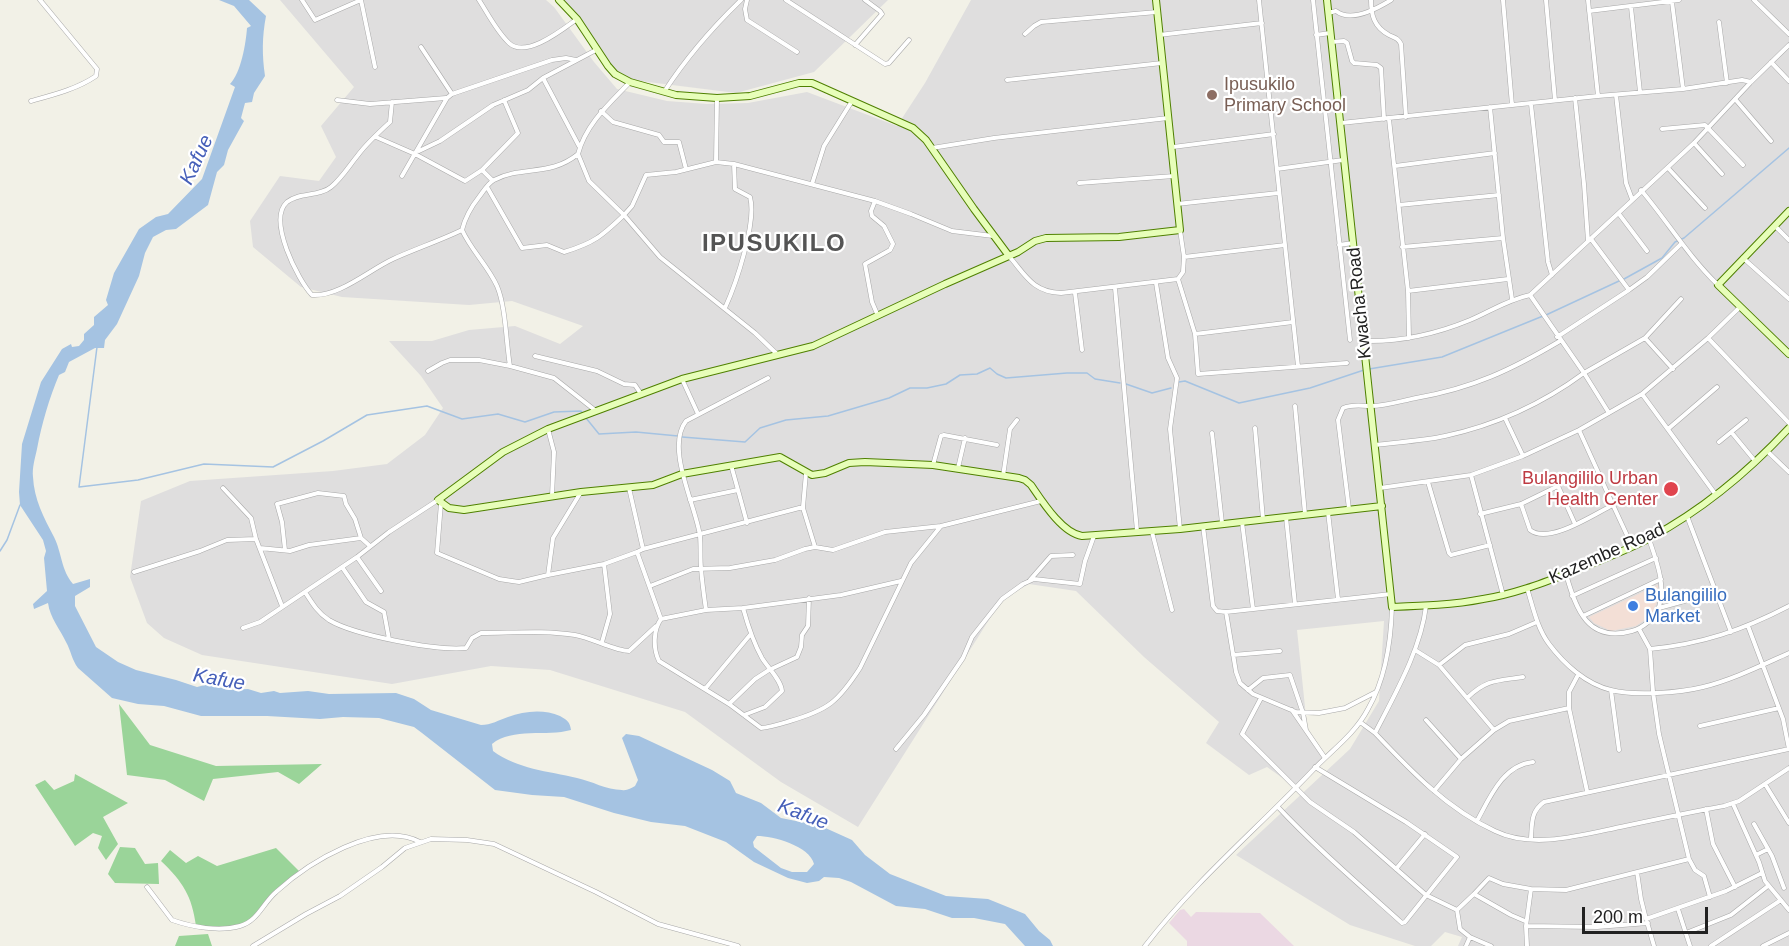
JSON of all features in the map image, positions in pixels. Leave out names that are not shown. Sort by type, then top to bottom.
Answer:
[{"type":"street","points":[[31,101],[63,92],[90,80],[96,76],[97,69],[40,0]]},
{"type":"street","points":[[302,0],[315,20],[361,0],[375,67]]},
{"type":"street","points":[[479,0],[508,43],[517,47],[544,41],[577,19]]},
{"type":"street","points":[[559,0],[577,19],[612,70],[630,82],[676,95],[717,98],[750,96],[799,83],[812,83],[913,128],[933,148],[994,236],[1029,279],[1043,291],[1075,293],[1178,279],[1183,272],[1184,256],[1176,204],[1173,147],[1156,0]]},
{"type":"street","points":[[664,92],[683,63],[741,0]]},
{"type":"street","points":[[747,0],[745,9],[747,20],[797,52]]},
{"type":"street","points":[[786,0],[887,64],[909,40]]},
{"type":"street","points":[[855,45],[882,14],[865,0]]},
{"type":"street","points":[[1259,0],[1298,366]]},
{"type":"street","points":[[1312,0],[1350,340]]},
{"type":"street","name":"Kwacha Road","points":[[1327,0],[1392,607]]},
{"type":"street","points":[[1371,0],[1371,12],[1379,27],[1397,38],[1401,44],[1406,117]]},
{"type":"street","points":[[1328,13],[1335,11],[1341,15],[1371,12],[1391,0]]},
{"type":"street","points":[[1503,0],[1512,105]]},
{"type":"street","points":[[1546,0],[1555,100]]},
{"type":"street","points":[[1588,0],[1598,96]]},
{"type":"street","points":[[1589,11],[1679,0]]},
{"type":"street","points":[[1754,0],[1789,34]]},
{"type":"street","points":[[1672,2],[1683,89]]},
{"type":"street","points":[[1631,6],[1640,92]]},
{"type":"street","points":[[1025,34],[1041,22],[1157,12]]},
{"type":"street","points":[[1719,22],[1727,83]]},
{"type":"street","points":[[1160,34],[1262,23]]},
{"type":"street","points":[[1316,35],[1330,33]]},
{"type":"street","points":[[1331,42],[1344,41],[1347,43],[1354,63],[1377,65],[1381,69],[1386,119],[1395,166],[1408,291],[1409,338]]},
{"type":"street","points":[[1364,341],[1382,342],[1435,333],[1467,321],[1512,299],[1530,295],[1694,143],[1789,45]]},
{"type":"street","points":[[421,47],[452,94]]},
{"type":"street","points":[[416,153],[440,141],[485,110],[528,90],[543,78],[597,49]]},
{"type":"street","points":[[402,176],[447,98],[452,94],[480,82],[552,60],[566,58],[576,60]]},
{"type":"street","points":[[1771,62],[1789,81]]},
{"type":"street","points":[[1007,80],[1162,63]]},
{"type":"street","points":[[1320,67],[1334,66]]},
{"type":"street","points":[[543,78],[579,146]]},
{"type":"street","points":[[1341,123],[1683,89],[1742,80],[1751,82]]},
{"type":"street","points":[[630,82],[592,122],[579,146],[578,154],[589,181],[624,214],[660,257],[772,347],[778,355]]},
{"type":"street","points":[[1616,94],[1626,183],[1632,199]]},
{"type":"street","points":[[337,100],[370,104],[447,98]]},
{"type":"street","points":[[716,162],[717,98]]},
{"type":"street","points":[[1575,98],[1589,240],[1629,290]]},
{"type":"street","points":[[1735,99],[1771,141]]},
{"type":"street","points":[[376,137],[416,153],[462,181],[468,180],[482,170],[518,133],[504,100]]},
{"type":"street","points":[[812,184],[825,146],[852,101]]},
{"type":"street","points":[[392,102],[392,119],[328,190],[287,202],[284,208],[280,221],[281,234],[299,276],[310,294],[328,293],[357,280],[392,259],[462,230],[472,206],[492,180],[556,168],[578,154]]},
{"type":"street","points":[[1531,104],[1548,262],[1552,275]]},
{"type":"street","points":[[1490,107],[1503,238],[1512,299]]},
{"type":"street","points":[[602,111],[613,122],[659,135],[664,142],[679,142],[687,169]]},
{"type":"street","points":[[933,148],[994,138],[1169,118]]},
{"type":"street","points":[[1662,129],[1700,124],[1708,127],[1743,165]]},
{"type":"street","points":[[1173,147],[1274,134]]},
{"type":"street","points":[[1694,143],[1722,174]]},
{"type":"street","points":[[1395,166],[1496,153]]},
{"type":"street","points":[[1277,169],[1343,160]]},
{"type":"street","points":[[487,187],[522,248],[548,245],[564,252],[595,241],[634,203],[646,175],[659,175],[716,162],[734,164],[875,201],[947,230],[994,236]]},
{"type":"street","points":[[725,308],[737,278],[751,214],[750,196],[735,189],[734,164]]},
{"type":"street","points":[[1668,168],[1705,208]]},
{"type":"street","points":[[482,170],[492,180]]},
{"type":"street","points":[[1080,183],[1174,176]]},
{"type":"street","points":[[1641,190],[1663,216],[1694,261],[1789,354]]},
{"type":"street","points":[[1176,204],[1278,193]]},
{"type":"street","points":[[1399,205],[1499,195]]},
{"type":"street","points":[[875,201],[871,211],[872,216],[884,226],[893,244],[890,250],[865,264],[872,302],[878,316]]},
{"type":"street","points":[[1718,285],[1789,211]]},
{"type":"street","points":[[1619,214],[1647,252]]},
{"type":"street","points":[[1774,226],[1789,240]]},
{"type":"street","points":[[462,230],[467,242],[497,286],[510,366]]},
{"type":"street","points":[[243,628],[260,622],[440,501],[503,452],[548,429],[682,379],[813,346],[1009,256],[1035,241],[1046,238],[1119,237],[1180,230]]},
{"type":"street","points":[[1402,247],[1503,238]]},
{"type":"street","points":[[1349,509],[1338,420],[1343,408],[1354,405],[1372,406],[1446,392],[1474,384],[1520,364],[1647,278],[1680,241]]},
{"type":"street","points":[[1339,245],[1354,243]]},
{"type":"street","points":[[1184,256],[1285,245]]},
{"type":"street","points":[[1743,258],[1789,299]]},
{"type":"street","points":[[1178,279],[1195,334],[1199,374],[1347,363]]},
{"type":"street","points":[[1408,291],[1508,279]]},
{"type":"street","points":[[1156,283],[1168,358],[1177,382],[1170,429],[1180,529]]},
{"type":"street","points":[[1115,288],[1137,531]]},
{"type":"street","points":[[1075,293],[1082,350]]},
{"type":"street","points":[[1530,295],[1610,413]]},
{"type":"street","points":[[1375,445],[1442,437],[1505,418],[1562,389],[1584,373],[1645,338],[1681,299]]},
{"type":"street","points":[[1380,488],[1471,475],[1523,456],[1579,430],[1642,394],[1708,338],[1740,307]]},
{"type":"street","points":[[1195,334],[1293,322]]},
{"type":"street","points":[[1645,338],[1673,369]]},
{"type":"street","points":[[1708,338],[1789,425]]},
{"type":"street","points":[[535,356],[597,371],[624,384],[635,385],[641,394]]},
{"type":"street","points":[[428,371],[450,360],[479,360],[510,366],[554,378],[596,411]]},
{"type":"street","points":[[706,610],[700,536],[679,457],[681,429],[686,420],[768,378]]},
{"type":"street","points":[[682,379],[698,414]]},
{"type":"street","points":[[1668,429],[1717,387]]},
{"type":"street","points":[[1642,394],[1716,495]]},
{"type":"street","points":[[1295,406],[1305,514]]},
{"type":"street","points":[[1505,418],[1523,456]]},
{"type":"street","points":[[1003,476],[1010,429],[1017,420]]},
{"type":"street","points":[[1719,442],[1746,420]]},
{"type":"street","name":"Kazembe Road","points":[[1392,607],[1427,606],[1503,595],[1566,574],[1632,546],[1688,516],[1716,495],[1767,451],[1789,425]]},
{"type":"street","points":[[1255,428],[1263,519]]},
{"type":"street","points":[[548,429],[554,452],[552,496]]},
{"type":"street","points":[[1579,430],[1632,546]]},
{"type":"street","points":[[1212,433],[1222,523]]},
{"type":"street","points":[[1732,433],[1755,462]]},
{"type":"street","points":[[933,465],[941,436],[950,435],[997,445]]},
{"type":"street","points":[[958,468],[965,438]]},
{"type":"street","points":[[1767,451],[1789,472]]},
{"type":"street","points":[[440,501],[449,508],[464,510],[581,492],[653,485],[682,474],[780,457],[806,472],[820,475],[840,466],[857,462],[933,465],[1025,480],[1070,532],[1082,536],[1180,529],[1382,506]]},
{"type":"street","points":[[731,465],[747,523]]},
{"type":"street","points":[[806,472],[803,507],[814,547]]},
{"type":"street","points":[[1471,475],[1503,595]]},
{"type":"street","points":[[1428,482],[1449,553],[1451,555],[1490,545]]},
{"type":"street","points":[[1480,514],[1521,504],[1558,486],[1575,524]]},
{"type":"street","points":[[223,488],[249,515],[282,606]]},
{"type":"street","points":[[628,488],[643,549]]},
{"type":"street","points":[[690,500],[738,490]]},
{"type":"street","points":[[548,576],[553,538],[573,509],[581,492]]},
{"type":"street","points":[[285,550],[282,522],[277,504],[315,494],[345,496],[346,504],[355,519],[361,538],[370,546]]},
{"type":"street","points":[[440,501],[437,553],[499,579],[519,582],[604,564],[643,549],[700,536],[803,507]]},
{"type":"street","points":[[650,586],[685,571],[730,568],[775,560],[798,550],[814,547],[833,550],[885,532],[941,526],[1042,501]]},
{"type":"street","points":[[1521,504],[1530,530],[1536,534],[1551,534],[1613,505]]},
{"type":"street","points":[[1328,512],[1338,599]]},
{"type":"street","points":[[1688,516],[1731,632]]},
{"type":"street","points":[[1286,517],[1295,604]]},
{"type":"street","points":[[1242,521],[1253,609]]},
{"type":"street","points":[[1203,525],[1212,606],[1217,611],[1226,612],[1391,594]]},
{"type":"street","points":[[656,626],[656,652],[659,662],[687,680],[705,688],[757,726],[766,728],[813,715],[832,704],[852,682],[901,581],[918,554],[941,526]]},
{"type":"street","points":[[1152,531],[1172,610]]},
{"type":"street","points":[[1029,580],[1080,584],[1094,536]]},
{"type":"street","points":[[260,548],[285,550],[361,538]]},
{"type":"street","points":[[1566,574],[1572,596],[1582,616],[1594,628],[1606,634],[1615,635],[1639,629],[1651,620],[1659,608],[1661,579],[1649,538]]},
{"type":"street","points":[[134,572],[227,540],[256,539]]},
{"type":"street","points":[[637,552],[661,619]]},
{"type":"street","points":[[896,749],[919,723],[963,658],[972,637],[1002,599],[1029,580],[1051,556],[1073,555]]},
{"type":"street","points":[[357,557],[381,591]]},
{"type":"street","points":[[1572,596],[1656,558]]},
{"type":"street","points":[[602,642],[610,614],[604,564]]},
{"type":"street","points":[[342,567],[363,598],[384,612],[390,639]]},
{"type":"street","points":[[1582,616],[1661,579]]},
{"type":"street","points":[[305,592],[319,611],[330,620],[390,639],[463,649],[481,633],[561,633],[579,635],[622,651],[629,651],[661,619],[706,610],[743,609],[841,595],[901,581]]},
{"type":"street","points":[[1527,588],[1537,622],[1550,645],[1578,675],[1611,690],[1674,692],[1703,687],[1789,653]]},
{"type":"street","points":[[1659,608],[1717,592]]},
{"type":"street","points":[[729,704],[755,679],[793,660],[800,654],[802,635],[808,626],[809,598]]},
{"type":"street","points":[[1375,733],[1415,650],[1425,621],[1427,606]]},
{"type":"street","points":[[1650,649],[1700,642],[1748,626],[1789,606]]},
{"type":"street","points":[[1145,946],[1179,903],[1201,880],[1278,807],[1360,722],[1376,692],[1390,645],[1392,607]]},
{"type":"street","points":[[743,609],[750,635],[769,670],[782,686],[782,693],[761,709],[744,715]]},
{"type":"street","points":[[1226,612],[1239,680],[1247,690],[1261,698],[1291,710],[1319,713],[1337,710],[1376,692]]},
{"type":"street","points":[[1439,665],[1465,645],[1509,634],[1537,622]]},
{"type":"street","points":[[1531,838],[1533,815],[1538,806],[1544,802],[1789,749],[1787,730],[1748,626]]},
{"type":"street","points":[[1639,629],[1650,649],[1653,692],[1669,775],[1689,859],[1695,870],[1704,876],[1710,897]]},
{"type":"street","points":[[705,688],[750,635]]},
{"type":"street","points":[[1415,650],[1439,665],[1494,730]]},
{"type":"street","points":[[1233,655],[1280,651]]},
{"type":"street","points":[[1247,690],[1263,678],[1290,675],[1303,712],[1306,730]]},
{"type":"street","points":[[1578,675],[1569,692],[1569,708],[1587,792]]},
{"type":"street","points":[[1467,698],[1487,683],[1523,677]]},
{"type":"street","points":[[1611,690],[1619,750]]},
{"type":"street","points":[[1261,698],[1241,733],[1311,802],[1354,832],[1426,895],[1456,910]]},
{"type":"street","points":[[1434,791],[1461,759],[1494,730],[1509,721],[1569,708]]},
{"type":"street","points":[[1700,726],[1779,708]]},
{"type":"street","points":[[1291,710],[1325,758]]},
{"type":"street","points":[[1426,720],[1461,759]]},
{"type":"street","points":[[1360,722],[1375,733],[1434,791],[1477,820],[1496,831],[1511,836],[1549,840],[1577,837],[1733,804],[1789,768]]},
{"type":"street","points":[[1477,820],[1491,794],[1505,776],[1517,766],[1533,762]]},
{"type":"street","points":[[1278,807],[1302,832],[1402,923],[1405,922],[1457,857],[1425,834],[1315,767]]},
{"type":"street","points":[[1765,784],[1789,823]]},
{"type":"street","points":[[1733,804],[1768,886],[1789,910]]},
{"type":"street","points":[[1706,809],[1715,850],[1735,887]]},
{"type":"street","points":[[1754,824],[1768,849],[1784,888]]},
{"type":"street","points":[[1396,869],[1425,834]]},
{"type":"street","points":[[147,887],[172,920],[209,928],[241,926],[256,916],[274,894],[300,872],[366,839],[402,835],[421,843]]},
{"type":"street","points":[[254,946],[340,896],[405,848],[431,839],[494,844],[596,892],[651,921],[738,946]]},
{"type":"street","points":[[1756,855],[1768,849]]},
{"type":"street","points":[[1456,910],[1489,878],[1503,884],[1531,889],[1566,890],[1602,879],[1689,859]]},
{"type":"street","points":[[1637,872],[1641,899],[1654,946]]},
{"type":"street","points":[[1474,894],[1526,923],[1597,927],[1647,921],[1735,887],[1762,873]]},
{"type":"street","points":[[1686,933],[1731,915],[1768,886]]},
{"type":"street","points":[[1527,946],[1526,923],[1531,889]]},
{"type":"street","points":[[1711,946],[1781,900]]},
{"type":"street","points":[[1678,909],[1690,946]]},
{"type":"street","points":[[1456,910],[1460,929],[1470,937],[1491,946]]},
{"type":"street","points":[[1763,946],[1789,933]]},
{"type":"street","points":[[1466,946],[1470,937]]},
{"type":"shaded area","points":[[280,0],[546,0],[554,7],[617,89],[667,101],[707,104],[748,103],[807,92],[897,126],[925,83],[971,0],[1789,0],[1789,946],[1458,946],[1462,937],[1445,932],[1431,946],[1415,946],[1350,925],[1236,855],[1350,749],[1379,701],[1384,621],[1297,630],[1308,736],[1325,761],[1298,789],[1267,767],[1249,775],[1206,743],[1219,722],[1144,657],[1076,591],[1029,584],[999,604],[858,827],[781,782],[685,712],[550,670],[491,666],[392,684],[202,655],[164,638],[147,623],[130,577],[141,501],[190,481],[333,471],[387,464],[425,435],[443,408],[421,376],[389,341],[432,341],[469,330],[515,326],[560,344],[583,326],[512,301],[469,305],[342,297],[301,287],[253,247],[250,221],[280,176],[319,181],[336,157],[321,126],[354,87]]},
{"type":"shaded area","points":[[557,0],[888,0],[814,72],[736,93],[624,79],[606,66]]},
{"type":"shaded area","name":"Bulangililo Market","points":[[1658,585],[1657,602],[1653,611],[1636,626],[1611,631],[1594,623],[1589,617]]},
{"type":"shaded area","points":[[1184,909],[1191,917],[1196,912],[1260,913],[1294,946],[1187,946],[1187,941],[1169,923],[1180,910]]},
{"type":"green space","points":[[119,704],[150,745],[216,766],[322,764],[299,784],[278,772],[213,779],[204,801],[165,780],[127,775]]},
{"type":"green space","points":[[75,774],[128,803],[103,817],[118,844],[106,860],[98,848],[102,836],[93,833],[75,846],[35,785],[45,780],[54,790],[74,781]]},
{"type":"green space","points":[[120,847],[135,848],[145,864],[158,863],[159,884],[115,883],[108,874]]},
{"type":"green space","points":[[276,848],[300,872],[274,894],[249,922],[226,929],[196,926],[192,906],[185,890],[161,861],[170,850],[186,863],[198,856],[217,866]]},
{"type":"green space","points":[[208,934],[212,946],[175,946],[179,936]]},
{"type":"water","points":[[219,0],[249,0],[266,16],[263,46],[265,76],[254,93],[252,102],[245,103],[241,118],[244,121],[228,150],[224,165],[217,172],[208,205],[176,229],[166,230],[153,237],[145,253],[139,276],[117,324],[105,340],[104,348],[95,348],[69,362],[65,372],[59,375],[41,430],[33,474],[37,501],[57,543],[69,579],[73,584],[90,579],[90,587],[75,596],[75,606],[96,647],[118,662],[136,670],[197,687],[209,684],[228,690],[248,689],[261,693],[308,691],[329,694],[396,693],[414,699],[431,710],[481,725],[527,712],[554,714],[566,720],[571,730],[510,736],[492,744],[493,751],[522,766],[583,779],[616,790],[629,789],[635,786],[638,780],[622,738],[626,734],[639,736],[712,770],[730,781],[736,793],[761,803],[781,818],[821,826],[852,840],[865,855],[890,874],[946,896],[988,899],[1025,914],[1053,946],[1025,946],[1005,924],[974,918],[952,918],[925,909],[896,906],[839,878],[824,877],[819,881],[807,883],[788,878],[754,862],[726,842],[685,826],[651,822],[564,797],[495,790],[414,727],[379,718],[201,716],[164,706],[138,704],[112,698],[78,668],[53,619],[48,603],[34,609],[33,604],[47,591],[44,558],[46,551],[43,540],[20,505],[22,444],[41,382],[62,349],[71,344],[72,347],[79,346],[84,340],[84,334],[94,325],[94,317],[108,305],[106,300],[114,273],[139,229],[156,217],[168,214],[202,179],[235,87],[230,84],[240,65],[247,28],[251,26],[234,6]],"holes":[[[757,836],[764,836],[798,847],[806,852],[814,864],[807,872],[792,872],[781,868],[754,847],[753,842]]]},
{"type":"waterway","points":[[1624,279],[1662,258],[1675,242],[1684,238],[1789,148]]},
{"type":"waterway","points":[[1546,315],[1619,281]]},
{"type":"waterway","points":[[1369,369],[1442,357],[1543,316]]},
{"type":"waterway","points":[[97,347],[79,487],[138,480],[204,464],[273,467],[367,415],[427,406],[462,419],[498,414],[525,422],[554,412],[581,411],[583,414]]},
{"type":"waterway","points":[[682,437],[745,442],[760,428],[786,420],[828,416],[889,398],[910,388],[927,388],[946,384],[960,375],[977,374],[990,368],[1006,378],[1087,373],[1095,379],[1120,383]]},
{"type":"waterway","points":[[1179,382],[1185,381],[1239,403],[1310,388],[1364,370]]},
{"type":"waterway","points":[[1126,384],[1152,393],[1171,388]]},
{"type":"waterway","points":[[586,418],[599,434],[636,432],[678,436]]},
{"type":"waterway","points":[[0,551],[7,540],[20,505]]},
{"type":"place","name":"Ipusukilo Primary School","points":[[1212,95]]},
{"type":"place","name":"Bulangililo Urban Health Center","points":[[1671,489]]},
{"type":"place","name":"Bulangililo Market","points":[[1633,606]]},
{"type":"district","name":"IPUSUKILO","points":[[774,244]]},
{"type":"water label","name":"Kafue","points":[[197,160]]},
{"type":"water label","name":"Kafue","points":[[219,680]]},
{"type":"water label","name":"Kafue","points":[[803,815]]}]
